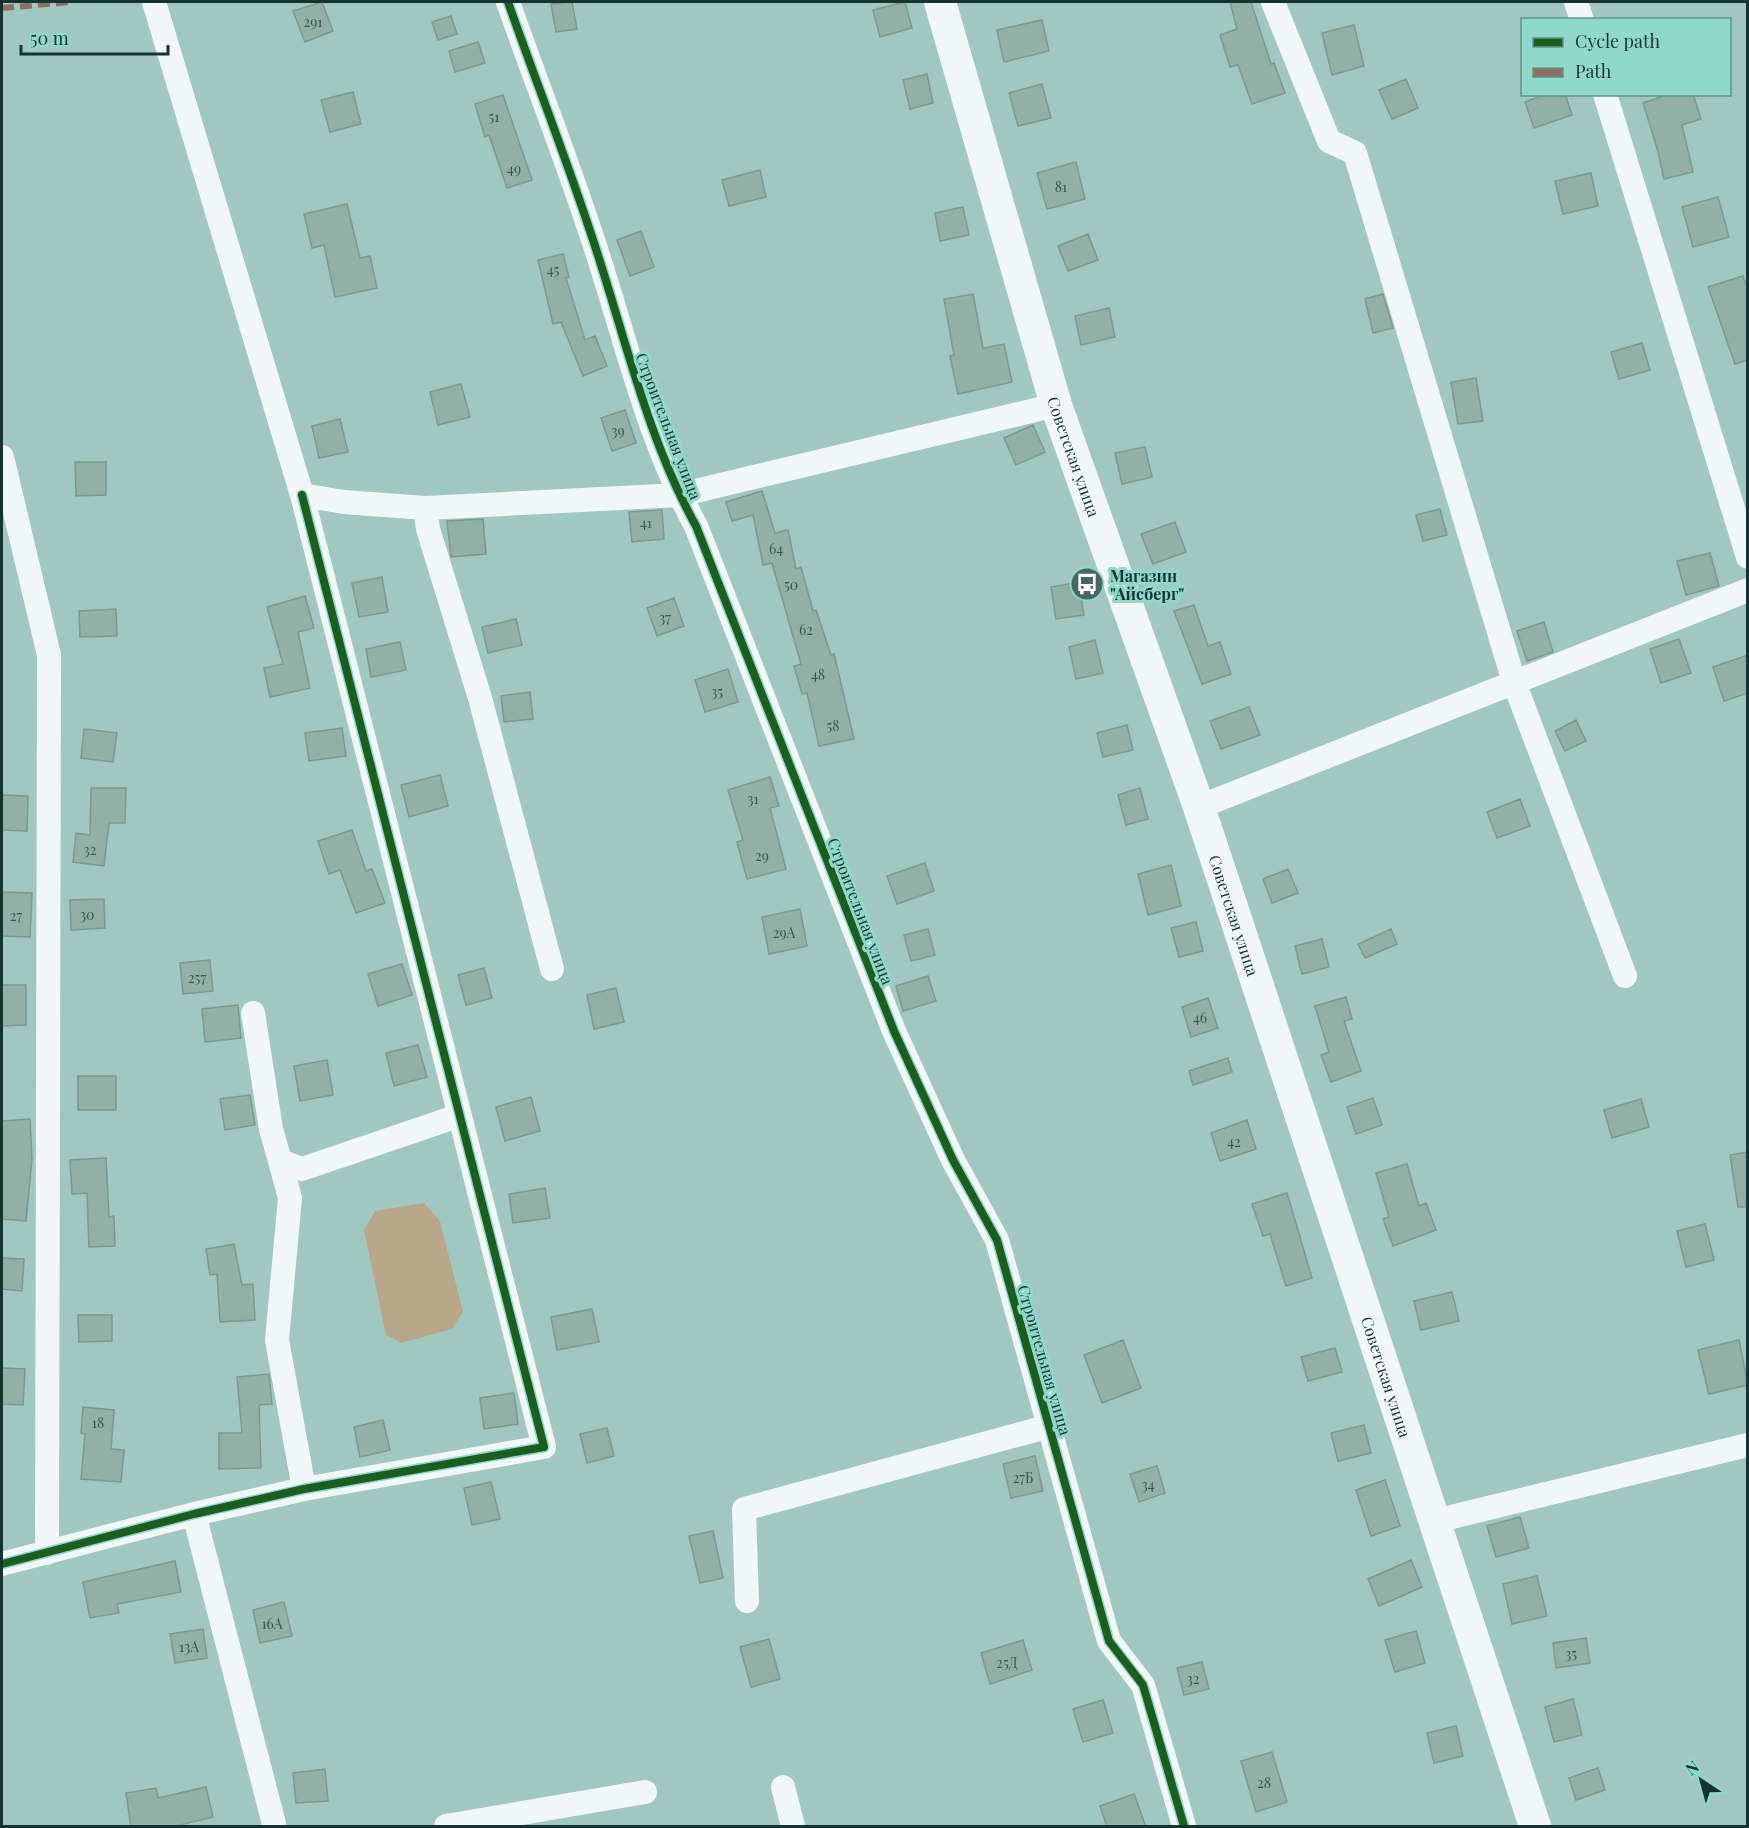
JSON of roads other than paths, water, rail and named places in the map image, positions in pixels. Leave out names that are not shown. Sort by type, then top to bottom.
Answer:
[{"type":"main road","name":"Советская улица","points":[[940,2],[1056,405],[1199,807],[1535,1827]]},
{"type":"street","points":[[2,1564],[194,1514],[304,1489],[544,1447],[458,1116],[302,495],[154,2]]},
{"type":"street","name":"Строительная улица","points":[[508,2],[589,226],[638,391],[679,495],[696,526],[894,1031],[953,1160],[997,1240],[1109,1641],[1143,1685],[1184,1827]]},
{"type":"street","points":[[1273,2],[1329,141],[1355,153],[1514,682],[1625,976]]},
{"type":"street","points":[[1576,2],[1581,18]]},
{"type":"street","points":[[1606,96],[1748,558]]},
{"type":"street","points":[[302,495],[425,508],[679,495],[1056,405]]},
{"type":"street","points":[[2,458],[50,655],[47,1553]]},
{"type":"street","points":[[425,508],[428,529],[480,698],[552,969]]},
{"type":"street","points":[[1199,807],[1748,590]]},
{"type":"street","points":[[252,1013],[272,1129],[290,1198],[277,1340],[304,1489]]},
{"type":"street","points":[[280,1161],[302,1169],[458,1116]]},
{"type":"street","points":[[747,1601],[744,1509],[1050,1426]]},
{"type":"street","points":[[1435,1521],[1748,1445]]},
{"type":"street","points":[[194,1514],[271,1826]]},
{"type":"street","points":[[783,1787],[793,1827]]},
{"type":"street","points":[[446,1827],[645,1792]]},
{"type":"place","name":"Магазин \"Айсберг\"","points":[[1087,584]]}]
